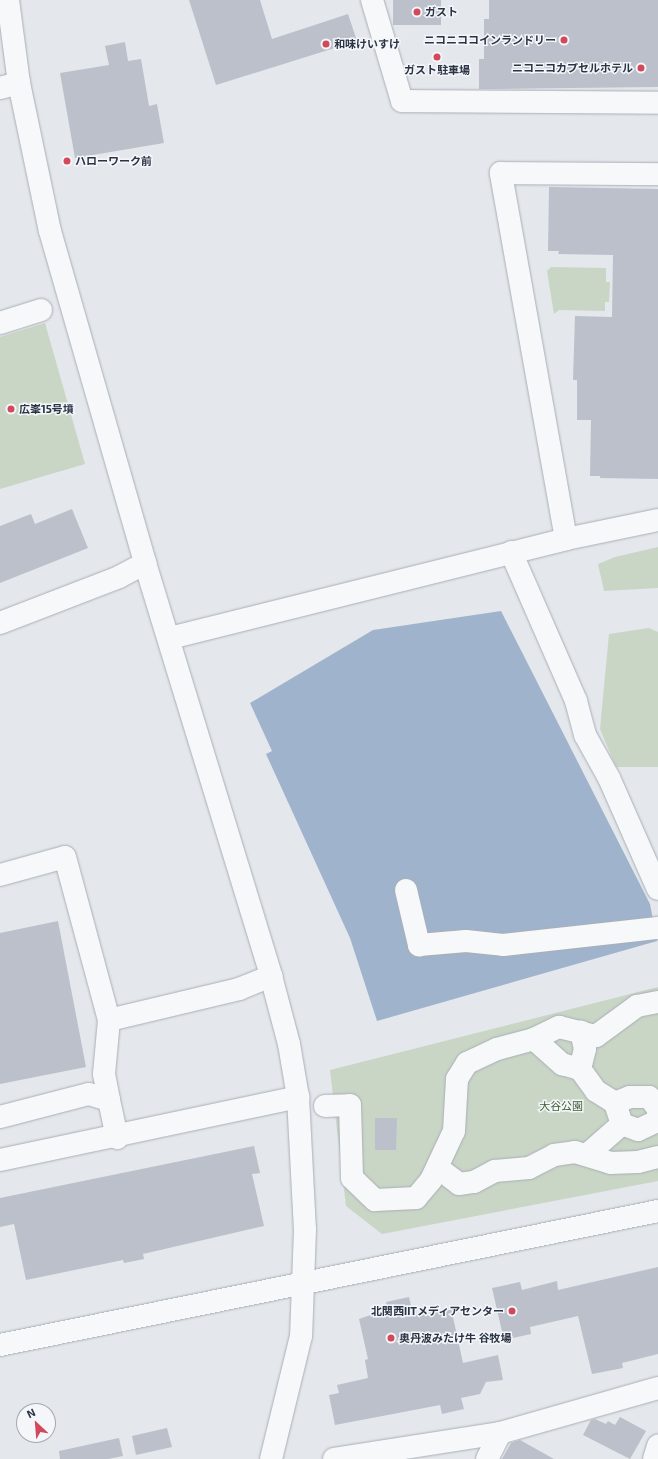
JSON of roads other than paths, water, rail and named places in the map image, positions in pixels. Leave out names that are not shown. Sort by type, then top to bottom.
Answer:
[{"type":"street","points":[[8,0],[10,85],[145,563],[170,638],[271,976],[289,1044],[298,1097],[305,1229],[301,1282],[299,1348],[271,1459]]},
{"type":"street","points":[[372,0],[402,101],[658,103]]},
{"type":"street","points":[[566,539],[501,173],[658,174]]},
{"type":"street","points":[[0,323],[41,310]]},
{"type":"street","points":[[170,638],[511,552],[658,520]]},
{"type":"street","points":[[511,552],[576,701],[585,735],[608,778],[658,889]]},
{"type":"street","points":[[0,623],[119,577],[145,563]]},
{"type":"street","points":[[0,875],[65,857],[109,1020],[104,1074],[117,1138]]},
{"type":"street","points":[[406,890],[419,945],[466,941],[503,946],[658,928]]},
{"type":"street","points":[[109,1020],[239,989],[271,976]]},
{"type":"street","points":[[325,1106],[350,1106],[352,1178],[375,1200],[416,1198],[431,1180],[438,1168],[454,1131],[457,1079],[467,1062],[497,1049],[534,1039],[559,1027],[596,1036],[638,1006],[658,1002]]},
{"type":"street","points":[[580,1070],[585,1049],[582,1032]]},
{"type":"street","points":[[534,1039],[562,1064],[580,1070],[596,1091],[615,1103],[622,1124]]},
{"type":"street","points":[[0,1117],[89,1094],[109,1100]]},
{"type":"street","points":[[0,1160],[117,1138],[298,1097]]},
{"type":"street","points":[[615,1103],[630,1097],[649,1097],[658,1109]]},
{"type":"street","points":[[622,1124],[638,1130],[657,1121],[658,1115]]},
{"type":"street","points":[[588,1154],[622,1124]]},
{"type":"street","points":[[438,1168],[459,1184],[474,1182],[495,1171],[530,1168],[554,1155],[574,1152],[588,1154],[610,1163],[638,1162],[658,1157]]},
{"type":"street","points":[[0,1344],[658,1211]]},
{"type":"street","points":[[334,1459],[500,1433],[658,1388]]},
{"type":"street","points":[[487,1459],[500,1433]]},
{"type":"street","points":[[654,1459],[658,1446]]},
{"type":"water","points":[[501,611],[650,904],[657,941],[377,1021],[350,938],[266,754],[272,751],[250,703],[373,630]]},
{"type":"place","name":"ガスト","points":[[417,12]]},
{"type":"place","name":"ニコニココインランドリー","points":[[564,40]]},
{"type":"place","name":"和味けいすけ","points":[[326,44]]},
{"type":"place","name":"ガスト駐車場","points":[[437,57]]},
{"type":"place","name":"ニコニコカプセルホテル","points":[[641,68]]},
{"type":"place","name":"ハローワーク前","points":[[67,161]]},
{"type":"place","name":"広峯15号墳","points":[[11,409]]},
{"type":"place","name":"北関西IITメディアセンター","points":[[512,1311]]},
{"type":"place","name":"奥丹波みたけ牛 谷牧場","points":[[391,1338]]},
{"type":"park label","name":"大谷公園","points":[[561,1106]]}]
